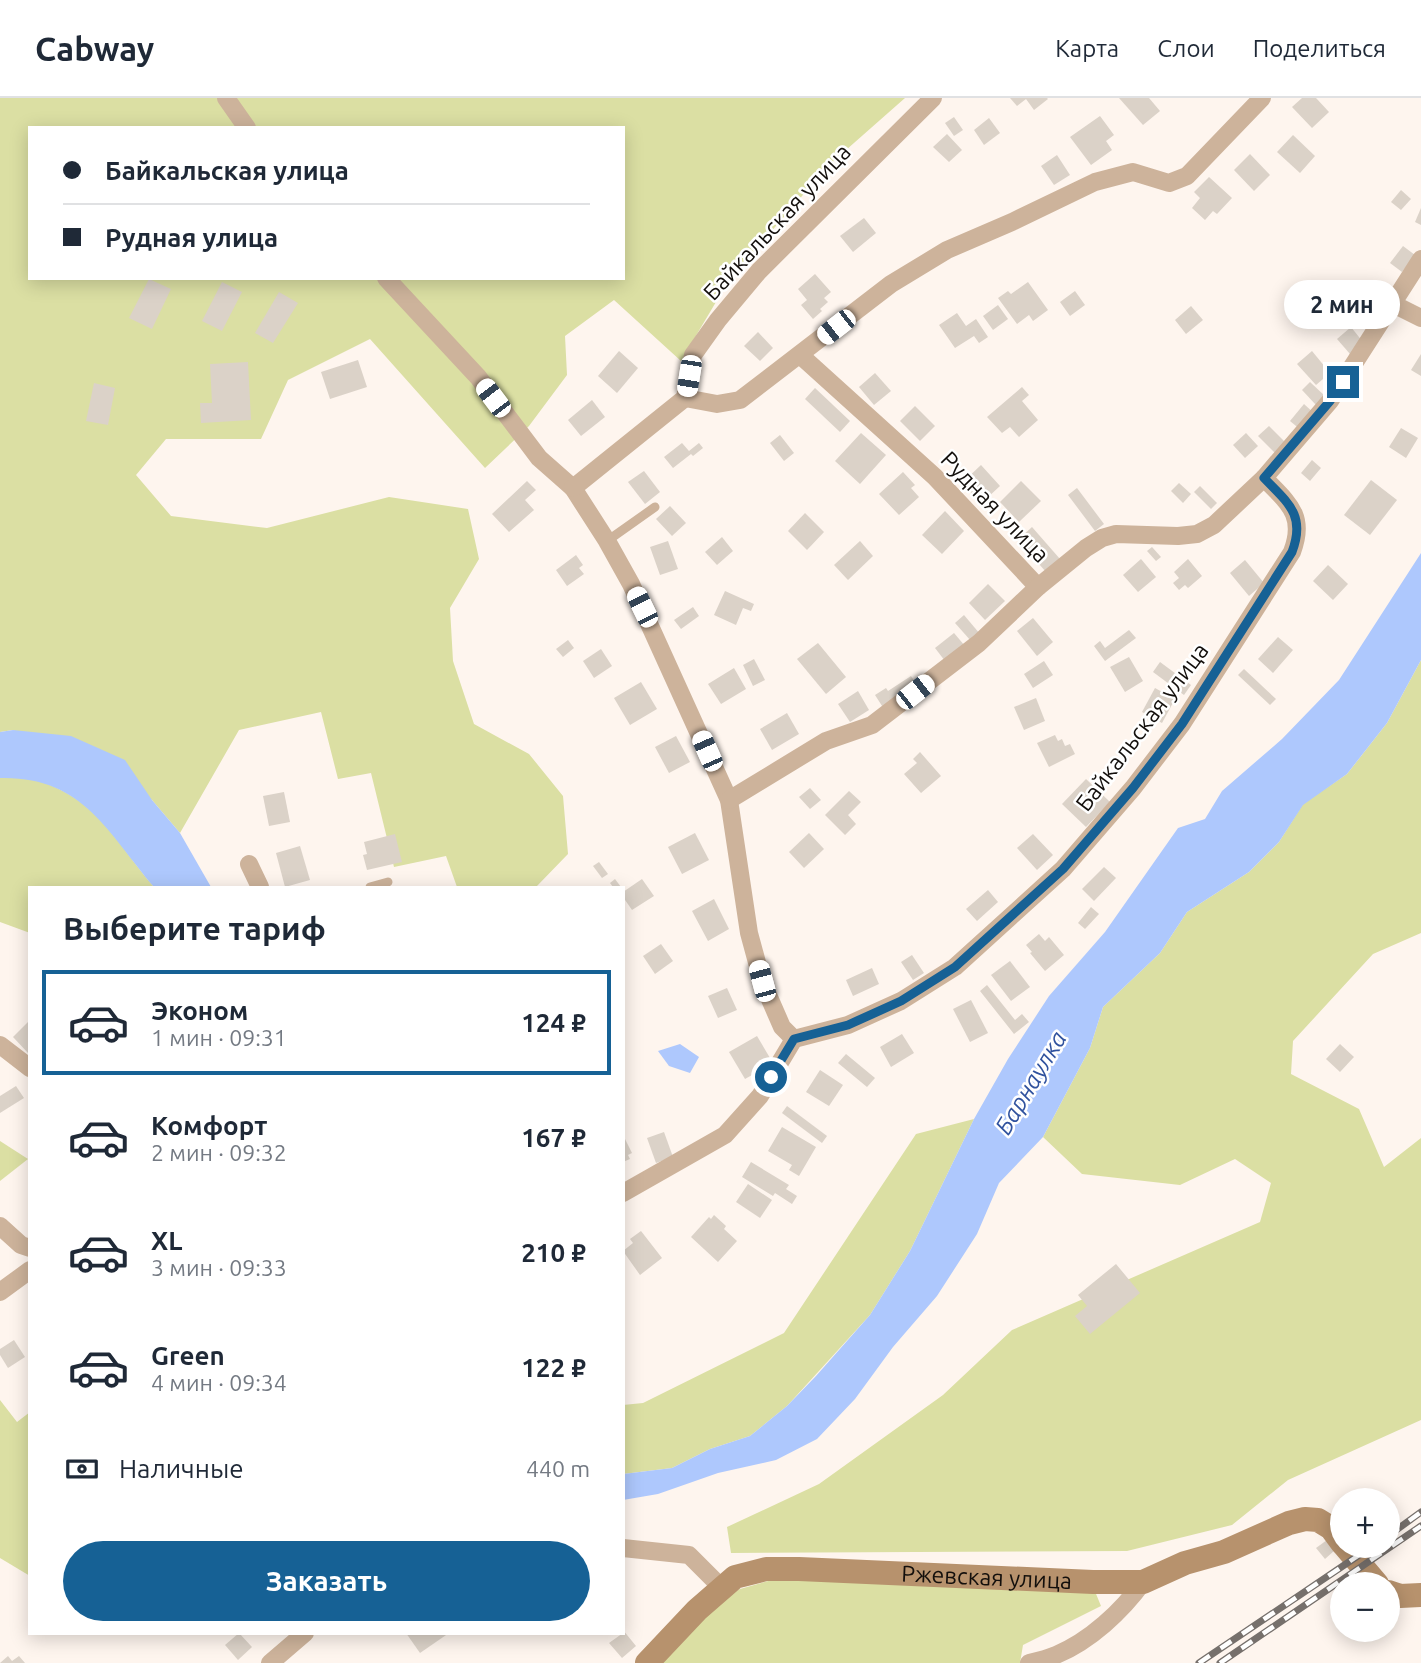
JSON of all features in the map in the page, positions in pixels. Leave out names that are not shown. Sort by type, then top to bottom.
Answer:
[{"type":"main road","name":"Ржевская улица","points":[[647,1663],[697,1610],[735,1577],[766,1569],[1143,1582],[1185,1563],[1224,1552],[1289,1523],[1306,1519],[1318,1520],[1330,1530]]},
{"type":"main road","name":"Ржевская улица","points":[[1355,1558],[1367,1572]]},
{"type":"main road","points":[[1400,1596],[1421,1595]]},
{"type":"street","points":[[226,98],[246,126]]},
{"type":"street","name":"Байкальская улица","points":[[685,398],[693,355],[718,320],[759,271],[933,98]]},
{"type":"street","points":[[573,488],[685,398],[717,404],[740,400],[891,284],[947,250],[1095,181],[1133,172],[1169,183],[1187,176],[1262,98]]},
{"type":"street","name":"Рудная улица","points":[[800,355],[935,477],[1038,587],[1102,538],[1116,534],[1196,534],[1214,525],[1264,478],[1330,401],[1421,259]]},
{"type":"street","points":[[388,280],[478,377],[539,458],[573,488],[607,541],[653,629],[729,800],[749,933],[762,981],[782,1027],[794,1039],[760,1096],[725,1135],[625,1192]]},
{"type":"street","points":[[1393,304],[1421,318]]},
{"type":"street","name":"Байкальская улица","points":[[794,1039],[848,1025],[901,1001],[955,967],[1063,869],[1133,788],[1182,724],[1292,552],[1297,538],[1297,520],[1292,508],[1264,478]]},
{"type":"street","points":[[729,800],[826,741],[872,725],[979,643],[1038,587]]},
{"type":"street","points":[[249,864],[260,886]]},
{"type":"street","points":[[0,1045],[28,1066]]},
{"type":"street","points":[[0,1226],[21,1245],[28,1247]]},
{"type":"street","points":[[0,1292],[28,1271]]},
{"type":"street","points":[[625,1548],[689,1555],[722,1588]]},
{"type":"street","points":[[1029,1663],[1056,1655],[1085,1638],[1128,1603],[1143,1582]]},
{"type":"street","points":[[270,1663],[303,1635]]},
{"type":"lane","points":[[607,541],[655,506]]},
{"type":"lane","points":[[374,886],[388,882]]},
{"type":"green space","points":[[0,98],[905,98],[829,165],[729,280],[681,361],[614,300],[565,336],[567,375],[529,426],[485,468],[370,339],[288,380],[261,439],[166,439],[136,475],[171,516],[267,528],[389,497],[468,509],[479,559],[450,608],[453,661],[474,724],[529,754],[563,796],[568,854],[537,886],[457,886],[446,856],[394,867],[371,773],[338,779],[321,712],[239,730],[180,833],[152,800],[13,730],[0,732]]},
{"type":"green space","points":[[1421,660],[1421,933],[1373,954],[1293,1041],[1291,1074],[1359,1109],[1384,1167],[1421,1138],[1421,1420],[1288,1480],[1232,1525],[1127,1551],[731,1553],[727,1527],[819,1484],[943,1395],[1012,1330],[1260,1222],[1271,1183],[1235,1159],[1180,1185],[1082,1174],[1043,1137],[1090,1048],[1103,1007],[1160,953],[1187,912],[1249,872],[1279,842],[1303,804],[1347,774],[1387,723]]},
{"type":"green space","points":[[24,777],[68,793],[113,834],[153,886],[28,886],[28,932],[0,922],[0,778]]},
{"type":"green space","points":[[974,1119],[910,1251],[870,1315],[787,1406],[750,1436],[710,1449],[672,1468],[625,1474],[625,1405],[643,1403],[784,1333],[916,1134]]},
{"type":"green space","points":[[0,1141],[28,1159],[0,1181]]},
{"type":"green space","points":[[0,1400],[17,1422],[28,1414],[28,1575],[0,1558]]},
{"type":"green space","points":[[789,1575],[1094,1589],[1101,1606],[1023,1645],[1020,1663],[652,1663],[709,1604],[740,1589]]},
{"type":"water","name":"Барнаулка","points":[[1421,553],[1421,660],[1387,723],[1347,774],[1303,805],[1279,842],[1249,872],[1187,912],[1160,953],[1103,1007],[1090,1048],[1043,1137],[999,1183],[977,1234],[937,1296],[893,1347],[855,1399],[817,1439],[776,1460],[718,1473],[658,1494],[625,1500],[625,1474],[672,1468],[710,1449],[750,1436],[787,1406],[870,1315],[910,1251],[974,1119],[1008,1059],[1049,996],[1105,932],[1178,828],[1205,819],[1222,791],[1282,739],[1339,680]]},
{"type":"water","points":[[13,730],[71,736],[125,760],[152,800],[180,833],[210,886],[153,886],[107,828],[73,797],[52,786],[29,780],[0,778],[0,732]]},
{"type":"water","points":[[680,1044],[699,1057],[690,1073],[669,1066],[658,1051]]},
{"type":"building","points":[[1010,98],[1048,99],[1034,110],[1026,99],[1017,106]]},
{"type":"building","points":[[1119,98],[1149,98],[1160,111],[1143,125]]},
{"type":"building","points":[[1302,98],[1316,98],[1329,112],[1312,128],[1292,107]]},
{"type":"building","points":[[1100,116],[1114,135],[1106,141],[1112,150],[1091,165],[1070,137]]},
{"type":"building","points":[[954,117],[963,130],[954,136],[945,123]]},
{"type":"building","points":[[989,118],[1000,133],[984,145],[974,130]]},
{"type":"building","points":[[947,134],[962,150],[949,162],[933,147]]},
{"type":"building","points":[[1293,135],[1315,156],[1300,173],[1277,152]]},
{"type":"building","points":[[1250,154],[1270,175],[1254,191],[1234,170]]},
{"type":"building","points":[[1057,155],[1070,175],[1054,185],[1041,166]]},
{"type":"building","points":[[1209,177],[1232,198],[1217,214],[1213,211],[1205,220],[1192,208],[1200,198],[1194,192]]},
{"type":"building","points":[[1401,190],[1411,199],[1401,210],[1391,202]]},
{"type":"building","points":[[1421,208],[1421,225],[1415,222]]},
{"type":"building","points":[[864,218],[876,233],[853,252],[840,236]]},
{"type":"building","points":[[1403,246],[1415,255],[1402,272],[1390,263]]},
{"type":"building","points":[[815,274],[831,292],[824,298],[828,302],[820,309],[822,311],[813,319],[801,305],[807,300],[798,289]]},
{"type":"building","points":[[148,280],[171,289],[152,329],[129,318]]},
{"type":"building","points":[[222,282],[242,292],[222,331],[202,321]]},
{"type":"building","points":[[1028,282],[1048,310],[1033,321],[1029,315],[1017,324],[998,298],[1008,291],[1011,294]]},
{"type":"building","points":[[1373,288],[1389,302],[1374,317],[1359,303]]},
{"type":"building","points":[[1075,291],[1085,305],[1070,316],[1060,302]]},
{"type":"building","points":[[279,292],[298,303],[273,343],[255,333]]},
{"type":"building","points":[[998,305],[1008,319],[993,330],[983,316]]},
{"type":"building","points":[[1191,306],[1203,320],[1186,334],[1175,320]]},
{"type":"building","points":[[957,313],[966,326],[976,319],[988,337],[979,343],[974,336],[955,348],[939,325]]},
{"type":"building","points":[[1351,327],[1363,342],[1350,354],[1337,339]]},
{"type":"building","points":[[758,332],[773,348],[760,361],[744,346]]},
{"type":"building","points":[[619,351],[638,368],[617,393],[598,376]]},
{"type":"building","points":[[1312,351],[1330,373],[1316,385],[1297,364]]},
{"type":"building","points":[[1421,354],[1421,376],[1411,370]]},
{"type":"building","points":[[358,360],[367,387],[330,399],[321,372]]},
{"type":"building","points":[[248,362],[251,420],[201,423],[200,403],[212,403],[210,364]]},
{"type":"building","points":[[875,373],[891,391],[874,405],[859,387]]},
{"type":"building","points":[[1310,382],[1325,396],[1316,405],[1302,390]]},
{"type":"building","points":[[94,383],[115,388],[108,425],[86,421]]},
{"type":"building","points":[[1022,387],[1029,395],[1022,401],[1038,420],[1019,437],[1010,427],[1002,433],[987,417]]},
{"type":"building","points":[[815,388],[850,421],[840,432],[805,399]]},
{"type":"building","points":[[592,400],[605,417],[581,436],[568,420]]},
{"type":"building","points":[[1304,404],[1316,415],[1302,431],[1290,421]]},
{"type":"building","points":[[915,406],[935,426],[920,441],[900,421]]},
{"type":"building","points":[[1269,426],[1287,444],[1276,454],[1258,436]]},
{"type":"building","points":[[1401,428],[1418,438],[1406,458],[1389,447]]},
{"type":"building","points":[[861,433],[886,455],[860,484],[835,461]]},
{"type":"building","points":[[1246,433],[1258,446],[1245,458],[1233,445]]},
{"type":"building","points":[[780,435],[794,453],[784,461],[770,443]]},
{"type":"building","points":[[682,443],[689,451],[699,443],[703,448],[673,468],[664,457]]},
{"type":"building","points":[[1312,460],[1321,468],[1310,481],[1301,473]]},
{"type":"building","points":[[981,465],[1000,486],[987,498],[984,495],[978,500],[962,483]]},
{"type":"building","points":[[644,471],[660,492],[645,504],[628,482]]},
{"type":"building","points":[[903,472],[915,485],[911,488],[919,497],[899,515],[879,494]]},
{"type":"building","points":[[1371,480],[1397,500],[1370,535],[1344,515]]},
{"type":"building","points":[[527,481],[536,490],[525,500],[534,510],[509,532],[492,514]]},
{"type":"building","points":[[1021,481],[1041,501],[1019,522],[1000,502]]},
{"type":"building","points":[[1179,483],[1191,494],[1183,503],[1171,491]]},
{"type":"building","points":[[1200,486],[1217,503],[1211,509],[1194,492]]},
{"type":"building","points":[[1077,488],[1104,524],[1095,531],[1068,495]]},
{"type":"building","points":[[670,506],[686,523],[672,536],[656,519]]},
{"type":"building","points":[[945,511],[964,531],[942,554],[922,535]]},
{"type":"building","points":[[805,513],[824,532],[807,550],[788,531]]},
{"type":"building","points":[[1032,527],[1060,559],[1046,572],[1018,540]]},
{"type":"building","points":[[722,537],[733,551],[717,565],[705,552]]},
{"type":"building","points":[[668,541],[678,569],[660,575],[650,547]]},
{"type":"building","points":[[860,541],[873,556],[848,580],[834,565]]},
{"type":"building","points":[[1152,547],[1161,557],[1156,561],[1147,551]]},
{"type":"building","points":[[576,555],[583,565],[579,568],[584,574],[567,586],[556,570]]},
{"type":"building","points":[[1141,559],[1156,577],[1138,592],[1123,575]]},
{"type":"building","points":[[1188,559],[1202,576],[1188,588],[1185,585],[1179,590],[1173,583],[1179,578],[1174,572]]},
{"type":"building","points":[[1245,560],[1264,583],[1249,596],[1230,573]]},
{"type":"building","points":[[1328,565],[1348,584],[1333,600],[1313,581]]},
{"type":"building","points":[[988,584],[1005,601],[985,620],[969,603]]},
{"type":"building","points":[[725,591],[754,604],[751,611],[743,608],[736,625],[714,615]]},
{"type":"building","points":[[693,607],[699,616],[681,629],[674,620]]},
{"type":"building","points":[[964,615],[980,634],[971,641],[955,623]]},
{"type":"building","points":[[1033,618],[1053,642],[1037,656],[1017,631]]},
{"type":"building","points":[[1129,630],[1136,638],[1105,661],[1094,646],[1100,641],[1105,648]]},
{"type":"building","points":[[954,633],[965,646],[945,661],[935,648]]},
{"type":"building","points":[[1278,637],[1293,650],[1273,673],[1258,659]]},
{"type":"building","points":[[568,640],[574,648],[563,657],[556,649]]},
{"type":"building","points":[[818,643],[846,677],[826,694],[797,659]]},
{"type":"building","points":[[601,649],[612,666],[594,678],[583,661]]},
{"type":"building","points":[[1129,657],[1143,681],[1125,692],[1110,667]]},
{"type":"building","points":[[754,659],[765,680],[753,686],[743,665]]},
{"type":"building","points":[[1044,661],[1053,675],[1033,688],[1024,674]]},
{"type":"building","points":[[1160,662],[1191,685],[1184,695],[1153,672]]},
{"type":"building","points":[[734,668],[746,689],[721,704],[708,684]]},
{"type":"building","points":[[1244,669],[1276,699],[1270,705],[1238,675]]},
{"type":"building","points":[[911,676],[918,687],[884,709],[875,695],[886,688],[888,691]]},
{"type":"building","points":[[641,682],[657,709],[630,725],[614,698]]},
{"type":"building","points":[[1155,688],[1175,699],[1162,723],[1142,712]]},
{"type":"building","points":[[858,691],[869,710],[850,722],[838,704]]},
{"type":"building","points":[[1036,698],[1045,721],[1024,730],[1014,707]]},
{"type":"building","points":[[787,713],[799,734],[772,750],[760,729]]},
{"type":"building","points":[[1055,735],[1058,741],[1062,739],[1065,746],[1070,744],[1075,754],[1049,767],[1037,743]]},
{"type":"building","points":[[676,736],[690,762],[669,773],[655,747]]},
{"type":"building","points":[[920,752],[941,776],[921,793],[904,774],[917,763],[913,759]]},
{"type":"building","points":[[1086,779],[1110,802],[1086,827],[1062,804]]},
{"type":"building","points":[[810,788],[821,800],[810,809],[799,797]]},
{"type":"building","points":[[849,791],[861,802],[848,815],[856,824],[845,835],[825,815]]},
{"type":"building","points":[[284,792],[290,822],[269,826],[263,796]]},
{"type":"building","points":[[695,833],[709,860],[682,874],[668,847]]},
{"type":"building","points":[[809,833],[824,849],[804,868],[789,852]]},
{"type":"building","points":[[395,834],[402,862],[367,870],[363,855],[367,854],[364,842]]},
{"type":"building","points":[[1033,834],[1053,855],[1037,870],[1017,848]]},
{"type":"building","points":[[300,846],[310,880],[285,886],[276,853]]},
{"type":"building","points":[[599,862],[608,874],[602,878],[593,866]]},
{"type":"building","points":[[1104,867],[1116,878],[1094,901],[1082,889]]},
{"type":"building","points":[[615,879],[620,886],[612,886],[610,883]]},
{"type":"building","points":[[642,879],[654,896],[632,910],[625,900],[625,891]]},
{"type":"building","points":[[988,890],[998,902],[977,921],[966,909]]},
{"type":"building","points":[[714,899],[729,929],[708,941],[692,911]]},
{"type":"building","points":[[1091,907],[1099,914],[1085,929],[1078,923]]},
{"type":"building","points":[[1039,934],[1045,941],[1049,937],[1064,955],[1045,971],[1026,945]]},
{"type":"building","points":[[661,944],[673,961],[655,974],[643,956]]},
{"type":"building","points":[[912,955],[924,973],[913,980],[901,962]]},
{"type":"building","points":[[1010,961],[1030,987],[1011,1001],[991,975]]},
{"type":"building","points":[[872,968],[879,984],[853,996],[846,980]]},
{"type":"building","points":[[987,985],[1015,1020],[1022,1014],[1029,1022],[1014,1034],[980,991]]},
{"type":"building","points":[[727,988],[737,1010],[718,1018],[708,996]]},
{"type":"building","points":[[971,1000],[988,1033],[970,1042],[953,1009]]},
{"type":"building","points":[[28,1022],[28,1053],[13,1037]]},
{"type":"building","points":[[902,1034],[914,1053],[891,1067],[880,1047]]},
{"type":"building","points":[[757,1036],[773,1063],[745,1079],[729,1052]]},
{"type":"building","points":[[1340,1044],[1354,1057],[1340,1072],[1326,1059]]},
{"type":"building","points":[[846,1054],[875,1078],[867,1087],[838,1063]]},
{"type":"building","points":[[820,1070],[843,1085],[829,1106],[806,1092]]},
{"type":"building","points":[[16,1086],[24,1098],[0,1113],[0,1096]]},
{"type":"building","points":[[787,1106],[827,1136],[822,1143],[782,1113]]},
{"type":"building","points":[[782,1127],[816,1147],[799,1176],[789,1170],[792,1165],[768,1151]]},
{"type":"building","points":[[664,1132],[673,1157],[656,1163],[647,1138]]},
{"type":"building","points":[[625,1139],[632,1153],[628,1155],[630,1159],[625,1161]]},
{"type":"building","points":[[751,1162],[789,1185],[786,1189],[797,1196],[792,1204],[742,1177]]},
{"type":"building","points":[[748,1184],[772,1200],[760,1218],[736,1202]]},
{"type":"building","points":[[714,1215],[737,1241],[718,1262],[691,1237]]},
{"type":"building","points":[[641,1231],[662,1258],[640,1275],[625,1254],[625,1249],[633,1243],[630,1239]]},
{"type":"building","points":[[1116,1264],[1140,1293],[1090,1334],[1075,1316],[1087,1306],[1078,1295]]},
{"type":"building","points":[[14,1340],[25,1357],[8,1368],[0,1355],[0,1349]]},
{"type":"building","points":[[1327,1540],[1330,1544],[1330,1554],[1325,1559],[1316,1548]]},
{"type":"building","points":[[625,1632],[636,1646],[622,1658],[609,1643],[620,1635],[625,1635]]},
{"type":"building","points":[[237,1635],[241,1635],[252,1647],[238,1660],[225,1645]]},
{"type":"building","points":[[407,1635],[446,1635],[420,1653]]},
{"type":"building","points":[[8,1656],[12,1661],[19,1656],[25,1663],[0,1663]]},
{"type":"railway","points":[[1400,1527],[1421,1512]]},
{"type":"railway","points":[[1220,1663],[1421,1526]]},
{"type":"railway","points":[[1199,1663],[1355,1558]]},
{"type":"route","points":[[771,1077],[794,1039],[848,1025],[901,1001],[955,967],[1063,869],[1133,788],[1182,724],[1292,552],[1297,538],[1297,520],[1292,508],[1264,478],[1343,382]]}]
